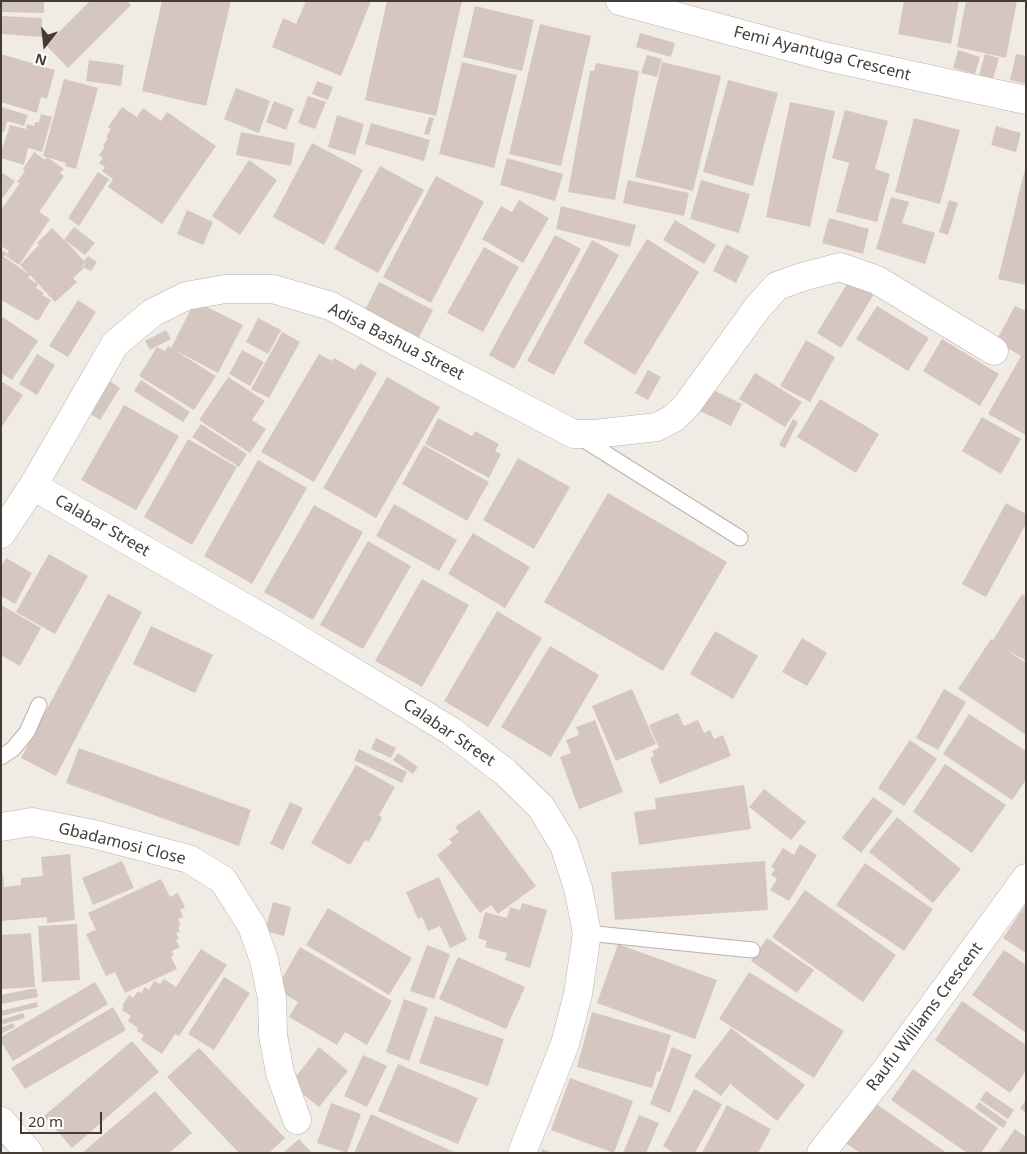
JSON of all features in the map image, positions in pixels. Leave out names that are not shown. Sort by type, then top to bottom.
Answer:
[{"type":"street","name":"Femi Ayantuga Crescent","points":[[620,1],[823,56],[1026,100]]},
{"type":"street","points":[[574,434],[595,434],[657,428],[674,418],[687,404],[758,307],[777,286],[840,267],[877,280],[994,351]]},
{"type":"street","name":"Adisa Bashua Street","points":[[1,534],[33,486],[115,344],[152,313],[186,296],[225,289],[273,289],[331,306],[574,434]]},
{"type":"street","name":"Calabar Street","points":[[33,486],[282,628],[452,731],[505,772],[541,806],[564,845],[578,888],[587,933],[578,994],[566,1044],[522,1153]]},
{"type":"street","name":"Gbadamosi Close","points":[[1,827],[32,822],[94,834],[189,859],[223,880],[252,926],[264,960],[272,998],[273,1035],[280,1073],[297,1120]]},
{"type":"street","name":"Raufu Williams Crescent","points":[[821,1153],[887,1069],[1026,878]]},
{"type":"street","points":[[1,1121],[29,1153]]},
{"type":"lane","points":[[574,434],[740,538]]},
{"type":"lane","points":[[1,757],[13,749],[28,732],[39,705]]},
{"type":"lane","points":[[587,933],[752,950]]},
{"type":"building","points":[[1,1],[44,1],[44,13],[1,12]]},
{"type":"building","points":[[90,1],[127,1],[131,5],[68,68],[46,45]]},
{"type":"building","points":[[162,1],[231,1],[206,106],[142,91]]},
{"type":"building","points":[[306,1],[371,1],[341,76],[272,47],[283,18],[296,24]]},
{"type":"building","points":[[387,1],[462,1],[436,116],[365,100]]},
{"type":"building","points":[[904,1],[959,1],[951,44],[898,34]]},
{"type":"building","points":[[966,1],[1017,1],[1006,58],[957,47]]},
{"type":"building","points":[[475,6],[534,20],[522,71],[463,57]]},
{"type":"building","points":[[1,16],[42,18],[42,37],[1,34]]},
{"type":"building","points":[[540,24],[591,36],[561,166],[509,154]]},
{"type":"building","points":[[640,33],[675,43],[671,57],[636,47]]},
{"type":"building","points":[[958,50],[980,57],[975,74],[953,68]]},
{"type":"building","points":[[1,54],[55,70],[47,99],[41,97],[37,113],[1,102]]},
{"type":"building","points":[[985,54],[999,58],[993,79],[979,75]]},
{"type":"building","points":[[1016,54],[1026,56],[1026,84],[1010,80]]},
{"type":"building","points":[[647,55],[662,59],[657,77],[641,73]]},
{"type":"building","points":[[89,60],[124,65],[121,86],[86,81]]},
{"type":"building","points":[[462,62],[517,75],[494,168],[439,154]]},
{"type":"building","points":[[662,62],[721,76],[693,191],[635,177]]},
{"type":"building","points":[[596,63],[639,71],[615,200],[568,192],[590,71],[594,71]]},
{"type":"building","points":[[64,79],[98,88],[76,169],[65,166],[66,163],[43,156]]},
{"type":"building","points":[[728,80],[778,93],[753,186],[703,172]]},
{"type":"building","points":[[317,81],[333,87],[328,100],[312,94]]},
{"type":"building","points":[[236,88],[270,101],[259,133],[224,119]]},
{"type":"building","points":[[308,96],[326,102],[315,129],[298,123]]},
{"type":"building","points":[[274,101],[294,109],[286,130],[266,122]]},
{"type":"building","points":[[790,102],[835,111],[810,227],[766,217]]},
{"type":"building","points":[[1,107],[28,115],[24,126],[7,121],[4,132],[1,132]]},
{"type":"building","points":[[122,107],[137,117],[143,108],[161,121],[167,112],[216,146],[162,224],[108,187],[113,179],[102,171],[105,167],[99,163],[103,158],[99,155],[105,147],[103,146],[108,138],[106,137],[111,129],[108,127]]},
{"type":"building","points":[[845,110],[888,121],[875,169],[890,174],[877,222],[836,212],[849,163],[832,158]]},
{"type":"building","points":[[41,114],[52,117],[42,152],[28,148],[24,165],[1,158],[1,152],[10,125],[26,129],[27,124],[34,126],[35,122],[39,122]]},
{"type":"building","points":[[337,115],[364,124],[355,155],[328,147]]},
{"type":"building","points":[[429,117],[434,118],[429,135],[424,134]]},
{"type":"building","points":[[914,118],[960,130],[940,204],[895,192]]},
{"type":"building","points":[[371,123],[430,140],[424,161],[365,144]]},
{"type":"building","points":[[996,126],[1021,133],[1016,152],[991,145]]},
{"type":"building","points":[[241,132],[295,143],[291,166],[236,155]]},
{"type":"building","points":[[312,143],[363,170],[324,245],[273,217]]},
{"type":"building","points":[[34,152],[45,160],[47,157],[64,169],[60,173],[64,176],[39,212],[50,219],[19,265],[6,256],[9,251],[1,246],[1,210],[20,183],[17,182],[25,171],[23,169]]},
{"type":"building","points":[[507,158],[563,174],[555,201],[500,185]]},
{"type":"building","points":[[249,160],[277,180],[240,235],[212,216]]},
{"type":"building","points":[[380,166],[424,190],[378,273],[334,249]]},
{"type":"building","points":[[1026,169],[1026,285],[998,279]]},
{"type":"building","points":[[1,172],[15,181],[1,200]]},
{"type":"building","points":[[98,172],[109,179],[79,226],[68,218]]},
{"type":"building","points":[[436,176],[484,202],[431,303],[383,277]]},
{"type":"building","points":[[628,180],[689,193],[684,216],[623,203]]},
{"type":"building","points":[[701,180],[750,194],[739,233],[690,219]]},
{"type":"building","points":[[891,197],[909,202],[902,223],[935,233],[925,264],[876,249]]},
{"type":"building","points":[[519,200],[549,218],[523,263],[482,239],[501,206],[512,212]]},
{"type":"building","points":[[949,200],[958,203],[948,235],[939,232]]},
{"type":"building","points":[[561,206],[636,225],[630,247],[556,229]]},
{"type":"building","points":[[187,210],[213,222],[203,245],[177,234]]},
{"type":"building","points":[[829,218],[869,229],[863,254],[822,243]]},
{"type":"building","points":[[675,220],[716,245],[704,264],[663,240]]},
{"type":"building","points":[[74,227],[95,243],[85,255],[65,240],[84,261],[88,256],[97,262],[91,271],[83,267],[73,278],[77,282],[55,302],[30,275],[28,278],[38,284],[36,288],[44,293],[42,295],[51,300],[38,321],[1,300],[1,250],[7,253],[4,257],[29,274],[20,265],[39,245],[37,243],[52,228],[64,240]]},
{"type":"building","points":[[555,235],[581,249],[514,369],[489,355]]},
{"type":"building","points":[[647,239],[699,272],[635,375],[583,343]]},
{"type":"building","points":[[592,240],[619,255],[554,375],[527,361]]},
{"type":"building","points":[[726,244],[749,256],[736,283],[713,271]]},
{"type":"building","points":[[484,247],[519,267],[483,332],[447,313]]},
{"type":"building","points":[[850,279],[874,294],[841,348],[817,333]]},
{"type":"building","points":[[379,282],[433,310],[418,339],[364,312]]},
{"type":"building","points":[[78,300],[96,312],[68,357],[49,346]]},
{"type":"building","points":[[195,301],[243,325],[218,373],[171,348]]},
{"type":"building","points":[[877,306],[929,338],[908,371],[856,339]]},
{"type":"building","points":[[1015,306],[1026,311],[1026,435],[988,414],[1021,356],[996,341]]},
{"type":"building","points":[[1,316],[38,341],[12,380],[1,373]]},
{"type":"building","points":[[258,318],[281,330],[268,354],[246,342]]},
{"type":"building","points":[[166,330],[171,339],[150,350],[145,341]]},
{"type":"building","points":[[282,332],[300,342],[269,398],[251,389]]},
{"type":"building","points":[[942,339],[999,374],[980,406],[923,371]]},
{"type":"building","points":[[806,340],[835,357],[810,402],[780,386]]},
{"type":"building","points":[[168,346],[216,376],[194,410],[139,376],[157,347],[165,351]]},
{"type":"building","points":[[242,350],[264,362],[250,386],[229,374]]},
{"type":"building","points":[[37,354],[55,365],[37,395],[19,384]]},
{"type":"building","points":[[319,354],[332,361],[334,358],[355,370],[360,363],[377,373],[314,482],[261,452]]},
{"type":"building","points":[[648,370],[661,377],[648,400],[635,393]]},
{"type":"building","points":[[755,373],[802,402],[785,427],[739,399]]},
{"type":"building","points":[[102,376],[120,388],[100,420],[82,409]]},
{"type":"building","points":[[228,377],[265,401],[252,420],[266,429],[250,453],[199,420]]},
{"type":"building","points":[[387,377],[440,407],[376,518],[323,488]]},
{"type":"building","points":[[141,380],[190,412],[183,422],[134,391]]},
{"type":"building","points":[[1,381],[23,395],[1,428]]},
{"type":"building","points":[[709,388],[742,404],[731,426],[698,410]]},
{"type":"building","points":[[820,399],[879,434],[856,473],[797,437]]},
{"type":"building","points":[[124,405],[179,436],[136,510],[81,480]]},
{"type":"building","points":[[982,417],[1021,439],[1001,474],[962,451]]},
{"type":"building","points":[[438,418],[472,436],[475,431],[499,444],[495,451],[501,454],[489,478],[425,444]]},
{"type":"building","points":[[793,419],[798,422],[785,448],[779,445]]},
{"type":"building","points":[[201,424],[247,454],[239,467],[192,437]]},
{"type":"building","points":[[188,439],[237,467],[192,545],[144,517]]},
{"type":"building","points":[[424,445],[489,482],[467,521],[402,484]]},
{"type":"building","points":[[518,458],[570,487],[534,549],[483,520]]},
{"type":"building","points":[[258,460],[307,488],[252,584],[204,556]]},
{"type":"building","points":[[608,493],[727,562],[663,671],[544,602]]},
{"type":"building","points":[[1006,503],[1026,514],[1026,524],[986,597],[962,584]]},
{"type":"building","points":[[394,504],[457,540],[439,571],[376,536]]},
{"type":"building","points":[[314,505],[363,532],[313,620],[264,592]]},
{"type":"building","points":[[473,533],[530,567],[505,608],[448,574]]},
{"type":"building","points":[[368,541],[411,566],[363,649],[320,625]]},
{"type":"building","points":[[49,554],[88,576],[55,634],[16,612]]},
{"type":"building","points":[[6,558],[32,573],[15,604],[1,596],[1,567]]},
{"type":"building","points":[[422,579],[469,605],[422,687],[375,661]]},
{"type":"building","points":[[108,594],[142,612],[56,776],[21,758]]},
{"type":"building","points":[[1022,594],[1026,597],[1026,661],[1004,648],[1026,663],[1026,735],[958,689],[991,639],[993,640]]},
{"type":"building","points":[[1,605],[41,628],[20,666],[1,655]]},
{"type":"building","points":[[497,611],[542,638],[488,727],[444,701]]},
{"type":"building","points":[[151,626],[213,655],[195,693],[133,664]]},
{"type":"building","points":[[715,631],[758,656],[733,699],[690,674]]},
{"type":"building","points":[[802,638],[827,653],[807,686],[782,672]]},
{"type":"building","points":[[550,646],[599,675],[551,757],[501,727]]},
{"type":"building","points":[[632,689],[656,744],[616,761],[592,706]]},
{"type":"building","points":[[944,689],[966,702],[938,750],[916,738]]},
{"type":"building","points":[[678,713],[684,726],[698,720],[704,733],[710,730],[714,739],[723,735],[731,756],[660,784],[650,758],[654,756],[652,751],[659,748],[649,725]]},
{"type":"building","points":[[969,714],[1026,751],[1026,780],[1012,800],[943,754]]},
{"type":"building","points":[[595,720],[623,792],[579,809],[560,757],[571,753],[566,740],[579,735],[576,727]]},
{"type":"building","points":[[376,738],[396,748],[391,758],[371,749]]},
{"type":"building","points":[[910,740],[937,759],[904,806],[878,788]]},
{"type":"building","points":[[79,748],[251,810],[239,846],[66,783]]},
{"type":"building","points":[[359,749],[407,772],[402,783],[354,760]]},
{"type":"building","points":[[398,753],[418,767],[413,774],[393,760]]},
{"type":"building","points":[[945,764],[1006,805],[972,853],[913,812]]},
{"type":"building","points":[[356,765],[395,787],[379,815],[382,818],[369,842],[365,840],[350,865],[311,843]]},
{"type":"building","points":[[744,785],[751,829],[639,845],[634,812],[656,809],[655,798]]},
{"type":"building","points":[[764,789],[806,822],[791,840],[749,807]]},
{"type":"building","points":[[873,797],[893,811],[861,853],[842,838]]},
{"type":"building","points":[[290,802],[303,808],[283,850],[270,844]]},
{"type":"building","points":[[479,810],[536,886],[498,914],[491,905],[480,913],[437,855],[452,843],[449,839],[459,832],[455,827]]},
{"type":"building","points":[[897,817],[961,869],[933,903],[869,852]]},
{"type":"building","points":[[800,844],[817,855],[789,901],[770,890],[777,879],[771,875],[775,869],[771,867],[783,848],[794,855]]},
{"type":"building","points":[[70,854],[75,920],[47,923],[47,917],[1,921],[1,873],[3,873],[4,887],[21,885],[21,878],[43,876],[41,857]]},
{"type":"building","points":[[122,861],[134,888],[93,905],[82,878]]},
{"type":"building","points":[[765,861],[768,910],[615,920],[611,872]]},
{"type":"building","points":[[865,863],[933,909],[904,951],[836,905]]},
{"type":"building","points":[[439,877],[467,940],[450,948],[440,926],[428,931],[422,917],[418,919],[406,892]]},
{"type":"building","points":[[161,879],[170,897],[178,893],[185,907],[180,910],[183,917],[178,919],[181,925],[178,926],[180,932],[176,933],[179,939],[176,940],[180,947],[172,951],[174,955],[171,957],[177,969],[125,993],[115,972],[106,976],[86,934],[96,930],[88,913]]},
{"type":"building","points":[[805,890],[896,955],[863,1002],[772,937]]},
{"type":"building","points":[[273,902],[291,907],[284,936],[265,931]]},
{"type":"building","points":[[522,903],[547,910],[530,968],[505,960],[507,953],[485,947],[487,941],[478,938],[485,912],[507,918],[510,907],[520,910]]},
{"type":"building","points":[[1026,904],[1026,953],[1003,938]]},
{"type":"building","points":[[328,908],[412,958],[389,995],[306,945]]},
{"type":"building","points":[[77,924],[80,980],[42,982],[38,926]]},
{"type":"building","points":[[31,933],[35,987],[1,989],[1,935]]},
{"type":"building","points":[[767,938],[814,970],[797,993],[751,961]]},
{"type":"building","points":[[618,944],[717,980],[695,1039],[597,1003]]},
{"type":"building","points":[[427,945],[450,954],[434,999],[410,991]]},
{"type":"building","points":[[300,947],[392,1001],[367,1045],[345,1032],[337,1045],[289,1017],[298,1002],[276,989]]},
{"type":"building","points":[[201,949],[227,965],[179,1036],[175,1034],[162,1054],[141,1040],[144,1035],[137,1031],[138,1028],[128,1021],[131,1016],[122,1010],[124,1007],[122,1006],[129,995],[133,998],[138,991],[141,993],[145,987],[149,990],[154,981],[160,984],[164,979],[176,987]]},
{"type":"building","points":[[1004,950],[1026,965],[1026,1033],[972,995]]},
{"type":"building","points":[[458,957],[525,987],[506,1029],[439,999]]},
{"type":"building","points":[[749,972],[844,1031],[814,1078],[719,1019]]},
{"type":"building","points":[[224,977],[250,993],[214,1050],[188,1034]]},
{"type":"building","points":[[95,982],[108,1004],[13,1061],[1,1042],[1,1037]]},
{"type":"building","points":[[36,988],[38,997],[1,1004],[1,995]]},
{"type":"building","points":[[404,999],[428,1008],[409,1061],[386,1052]]},
{"type":"building","points":[[962,1001],[1026,1045],[1026,1071],[1010,1093],[935,1040]]},
{"type":"building","points":[[37,1002],[38,1007],[1,1016],[1,1011]]},
{"type":"building","points":[[113,1007],[126,1030],[25,1089],[11,1068]]},
{"type":"building","points":[[592,1012],[671,1035],[660,1072],[657,1071],[652,1088],[577,1067]]},
{"type":"building","points":[[23,1013],[25,1018],[1,1025],[1,1020]]},
{"type":"building","points":[[435,1016],[504,1039],[488,1086],[419,1063]]},
{"type":"building","points":[[13,1023],[15,1027],[1,1034],[1,1028]]},
{"type":"building","points":[[731,1028],[805,1085],[777,1121],[730,1084],[721,1096],[694,1076]]},
{"type":"building","points":[[132,1041],[159,1072],[72,1148],[44,1116]]},
{"type":"building","points":[[319,1047],[348,1071],[319,1107],[290,1084]]},
{"type":"building","points":[[672,1047],[692,1055],[670,1113],[650,1104]]},
{"type":"building","points":[[199,1048],[285,1138],[269,1153],[239,1153],[167,1077]]},
{"type":"building","points":[[363,1055],[387,1066],[367,1107],[344,1096]]},
{"type":"building","points":[[398,1064],[478,1098],[458,1144],[378,1111]]},
{"type":"building","points":[[913,1069],[998,1128],[981,1153],[967,1153],[891,1100]]},
{"type":"building","points":[[570,1078],[633,1101],[614,1153],[551,1130]]},
{"type":"building","points":[[694,1089],[722,1104],[695,1153],[674,1153],[663,1146]]},
{"type":"building","points":[[155,1091],[192,1133],[169,1153],[82,1153]]},
{"type":"building","points":[[986,1091],[1014,1110],[1008,1119],[980,1100]]},
{"type":"building","points":[[1026,1100],[1026,1113],[1020,1108]]},
{"type":"building","points":[[872,1101],[947,1153],[860,1153],[844,1142]]},
{"type":"building","points":[[979,1102],[1007,1122],[1003,1128],[975,1108]]},
{"type":"building","points":[[331,1103],[361,1114],[347,1153],[317,1143]]},
{"type":"building","points":[[727,1105],[771,1129],[758,1153],[702,1153]]},
{"type":"building","points":[[371,1114],[456,1153],[354,1153]]},
{"type":"building","points":[[639,1115],[659,1123],[646,1153],[623,1153]]},
{"type":"building","points":[[1015,1129],[1026,1137],[1026,1153],[998,1153]]},
{"type":"building","points":[[299,1139],[312,1153],[283,1153]]},
{"type":"building","points":[[542,1149],[552,1153],[541,1153]]}]
